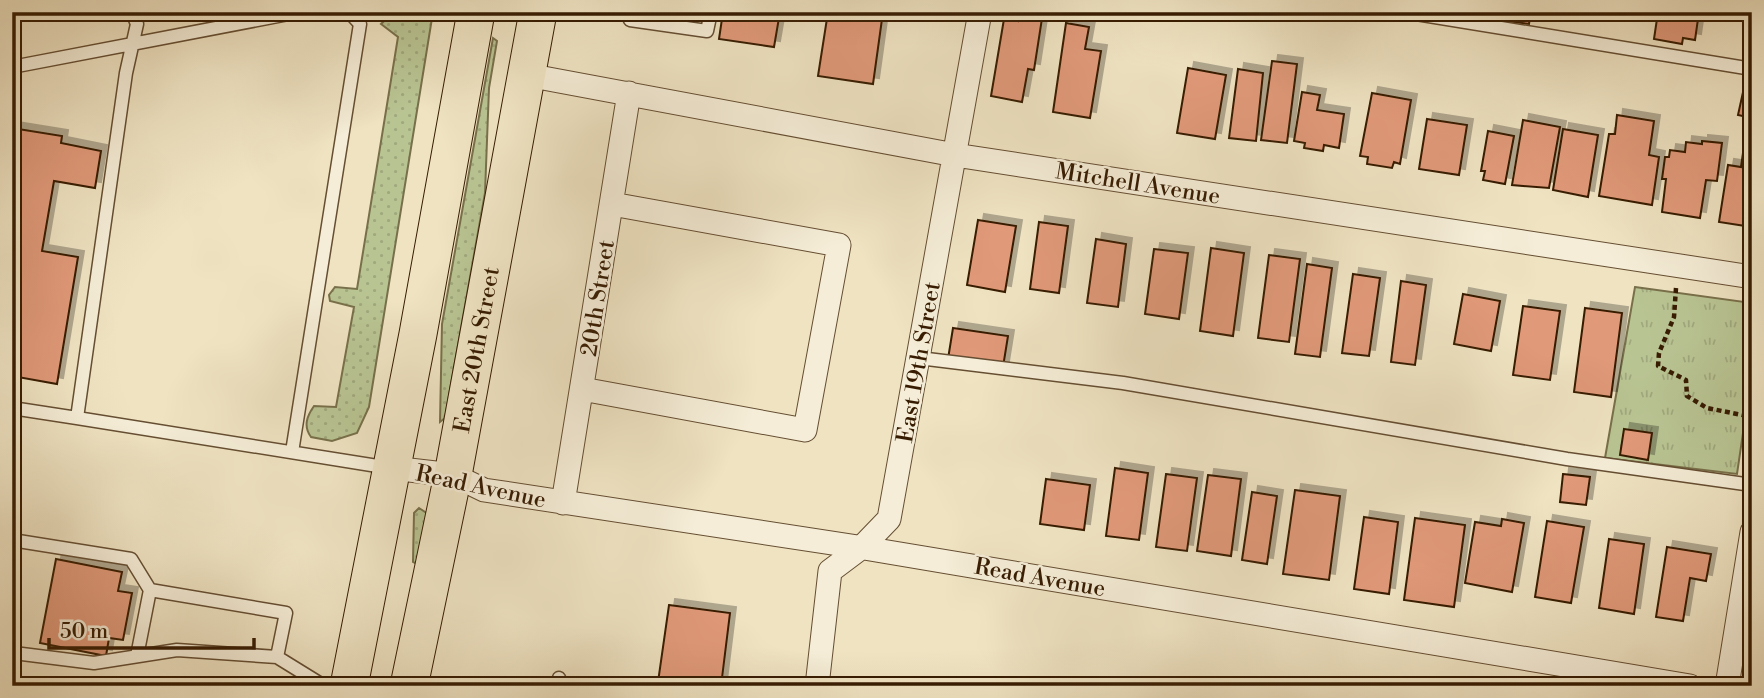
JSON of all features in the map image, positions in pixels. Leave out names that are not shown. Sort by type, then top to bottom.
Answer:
[{"type":"main road","points":[[349,686],[476,12]]},
{"type":"main road","name":"East 20th Street","points":[[409,686],[453,475],[538,12]]},
{"type":"street","name":"East 19th Street","points":[[817,686],[830,571],[862,547],[889,519],[980,12]]},
{"type":"street","name":"Mitchell Avenue","points":[[527,75],[955,155],[1752,277]]},
{"type":"street","name":"20th Street","points":[[563,503],[629,93]]},
{"type":"street","points":[[582,389],[805,430],[839,245],[612,204]]},
{"type":"street","name":"Read Avenue","points":[[392,468],[453,475],[484,490],[862,547],[1690,686]]},
{"type":"street","points":[[1727,686],[1752,532]]},
{"type":"lane","points":[[77,418],[137,24],[132,12]]},
{"type":"lane","points":[[12,67],[299,12]]},
{"type":"lane","points":[[292,452],[360,24],[349,12]]},
{"type":"lane","points":[[632,12],[631,19],[663,18],[707,31],[710,12]]},
{"type":"lane","points":[[1404,12],[1752,69]]},
{"type":"lane","points":[[919,358],[1123,383],[1567,459],[1752,485]]},
{"type":"lane","points":[[12,408],[392,468]]},
{"type":"lane","points":[[12,540],[131,559],[150,590],[137,656]]},
{"type":"lane","points":[[150,590],[286,613],[277,657]]},
{"type":"lane","points":[[12,648],[14,653],[94,663],[177,650],[277,657],[324,686]]},
{"type":"path","points":[[1679,265],[1674,317],[1658,353],[1658,366],[1686,380],[1687,396],[1696,403],[1752,416]]},
{"type":"green space","points":[[394,12],[433,12],[369,407],[357,433],[332,441],[311,437],[307,421],[314,406],[336,407],[354,307],[330,301],[329,295],[335,287],[357,289],[398,37],[381,24]]},
{"type":"green space","points":[[493,38],[497,41],[489,88],[485,193],[445,418],[440,422],[442,324]]},
{"type":"green space","points":[[1635,287],[1752,303],[1752,372],[1737,474],[1605,458]]},
{"type":"green space","points":[[419,508],[428,514],[417,564],[413,562],[414,513]]},
{"type":"building","points":[[723,12],[780,12],[774,47],[719,39]]},
{"type":"building","points":[[828,12],[883,12],[873,84],[818,76]]},
{"type":"building","points":[[1019,12],[1043,12],[1034,70],[1028,69],[1022,102],[991,96],[1004,19],[1018,21]]},
{"type":"building","points":[[1449,12],[1499,12],[1498,20]]},
{"type":"building","points":[[1499,12],[1531,12],[1529,24],[1498,20]]},
{"type":"building","points":[[1658,12],[1688,12],[1688,17],[1698,19],[1695,40],[1683,38],[1682,44],[1654,39]]},
{"type":"building","points":[[1066,23],[1089,27],[1085,49],[1101,51],[1090,118],[1053,112]]},
{"type":"building","points":[[1272,61],[1297,64],[1287,143],[1261,140]]},
{"type":"building","points":[[1188,68],[1226,75],[1215,139],[1177,133]]},
{"type":"building","points":[[1238,69],[1263,73],[1256,141],[1229,138]]},
{"type":"building","points":[[1745,83],[1752,84],[1752,118],[1738,115]]},
{"type":"building","points":[[1302,92],[1320,95],[1317,110],[1344,114],[1339,148],[1324,145],[1323,151],[1304,148],[1305,143],[1294,141]]},
{"type":"building","points":[[1372,93],[1411,100],[1400,164],[1394,162],[1392,168],[1367,164],[1368,157],[1360,156]]},
{"type":"building","points":[[1617,115],[1654,121],[1649,155],[1659,157],[1652,205],[1599,196],[1609,134],[1615,134]]},
{"type":"building","points":[[1427,119],[1467,125],[1459,175],[1419,169]]},
{"type":"building","points":[[1523,120],[1560,127],[1549,188],[1512,185]]},
{"type":"building","points":[[12,128],[62,136],[61,143],[101,151],[95,188],[54,181],[42,251],[78,257],[57,384],[12,376]]},
{"type":"building","points":[[1563,129],[1598,135],[1588,197],[1553,190]]},
{"type":"building","points":[[1488,131],[1514,136],[1505,184],[1483,180],[1485,171],[1481,171]]},
{"type":"building","points":[[1702,141],[1722,143],[1717,181],[1706,180],[1700,218],[1662,212],[1666,179],[1662,179],[1665,157],[1669,157],[1670,150],[1685,152],[1686,142],[1702,144]]},
{"type":"building","points":[[1743,153],[1752,155],[1752,227],[1719,222],[1728,165],[1741,167]]},
{"type":"building","points":[[978,220],[1016,226],[1005,292],[967,285]]},
{"type":"building","points":[[1039,222],[1068,226],[1059,293],[1030,289]]},
{"type":"building","points":[[1096,239],[1126,244],[1118,307],[1087,303]]},
{"type":"building","points":[[1211,248],[1244,253],[1233,336],[1200,331]]},
{"type":"building","points":[[1154,249],[1188,253],[1179,319],[1145,314]]},
{"type":"building","points":[[1269,255],[1300,259],[1289,342],[1258,338]]},
{"type":"building","points":[[1307,264],[1332,268],[1320,357],[1295,354]]},
{"type":"building","points":[[1353,274],[1380,278],[1369,356],[1342,353]]},
{"type":"building","points":[[1401,281],[1426,285],[1415,365],[1391,362]]},
{"type":"building","points":[[1463,294],[1500,301],[1491,351],[1454,344]]},
{"type":"building","points":[[1523,306],[1560,311],[1550,380],[1513,375]]},
{"type":"building","points":[[1585,308],[1622,313],[1611,397],[1574,392]]},
{"type":"building","points":[[953,328],[1008,336],[1003,367],[948,359]]},
{"type":"building","points":[[1624,429],[1652,433],[1648,460],[1620,455]]},
{"type":"building","points":[[1115,468],[1148,473],[1139,540],[1106,536]]},
{"type":"building","points":[[1166,474],[1197,478],[1187,551],[1156,547]]},
{"type":"building","points":[[1563,474],[1590,477],[1586,505],[1560,502]]},
{"type":"building","points":[[1208,475],[1241,479],[1231,556],[1197,551]]},
{"type":"building","points":[[1046,479],[1090,485],[1084,530],[1040,524]]},
{"type":"building","points":[[1295,490],[1340,496],[1329,580],[1283,574]]},
{"type":"building","points":[[1252,492],[1277,496],[1267,564],[1242,560]]},
{"type":"building","points":[[1364,517],[1398,522],[1389,594],[1354,589]]},
{"type":"building","points":[[1415,518],[1465,525],[1454,607],[1404,600]]},
{"type":"building","points":[[1502,519],[1524,523],[1512,592],[1465,583],[1475,522],[1501,526]]},
{"type":"building","points":[[1547,521],[1584,527],[1571,603],[1535,597]]},
{"type":"building","points":[[1609,539],[1644,544],[1634,614],[1599,608]]},
{"type":"building","points":[[1667,547],[1711,554],[1706,581],[1690,578],[1683,621],[1656,617]]},
{"type":"building","points":[[56,559],[122,572],[118,591],[132,593],[123,640],[109,638],[106,656],[40,643]]},
{"type":"building","points":[[669,605],[730,613],[721,686],[658,682]]}]
